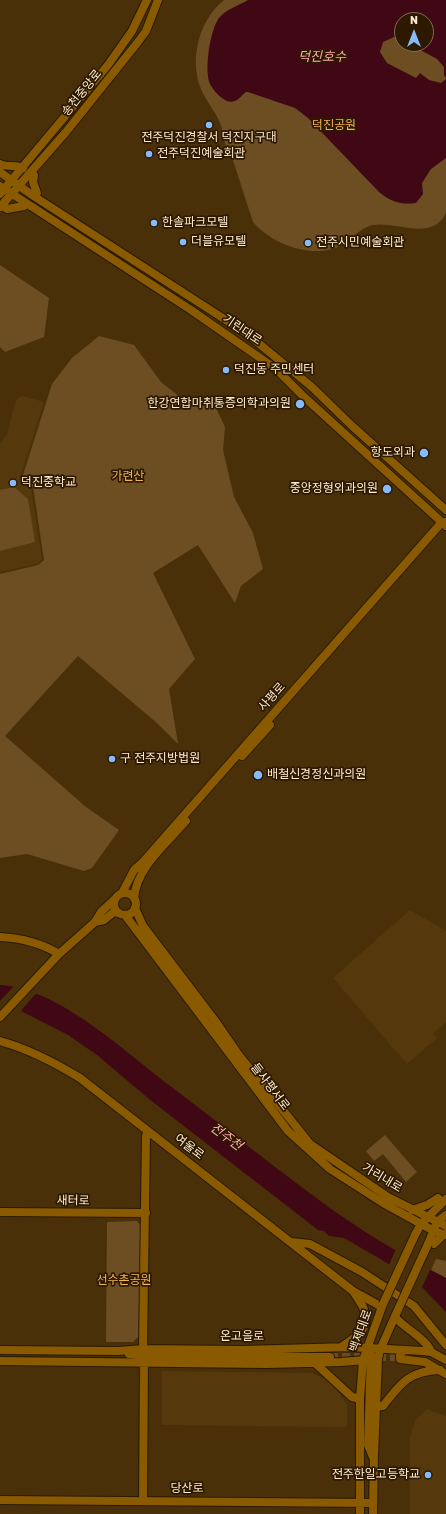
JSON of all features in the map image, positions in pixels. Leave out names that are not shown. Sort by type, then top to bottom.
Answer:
[{"type":"street","name":"송천중앙로","points":[[27,170],[48,138],[132,31],[147,0]]},
{"type":"street","name":"송천중앙로","points":[[10,187],[66,132],[138,42],[146,31],[158,0]]},
{"type":"street","points":[[26,203],[24,206],[6,209],[1,206],[10,187],[48,143],[48,138]]},
{"type":"street","points":[[0,164],[3,166],[18,165],[34,175],[33,182],[37,192],[35,196]]},
{"type":"street","name":"기린대로","points":[[0,172],[10,187],[26,203],[191,310],[276,369],[303,396],[445,525]]},
{"type":"street","points":[[0,180],[10,187]]},
{"type":"street","name":"기린대로","points":[[10,187],[35,196],[246,333],[312,387],[351,425],[446,510]]},
{"type":"street","name":"사평로","points":[[0,1016],[50,962],[95,922],[101,912],[122,893],[134,870],[143,862],[250,739],[445,525]]},
{"type":"street","name":"사평로","points":[[148,932],[143,926],[135,908],[134,898],[138,880],[147,864],[445,525]]},
{"type":"street","points":[[122,893],[129,894],[134,898]]},
{"type":"street","points":[[114,899],[114,909],[122,914]]},
{"type":"street","points":[[95,922],[104,920],[114,912],[122,914],[131,913],[135,908]]},
{"type":"street","name":"들사평서로","points":[[122,914],[288,1131],[330,1169],[383,1203],[424,1221],[434,1230]]},
{"type":"street","name":"들사평서로","points":[[148,932],[216,1022],[238,1054],[310,1144]]},
{"type":"street","points":[[0,936],[28,941],[48,947],[59,954]]},
{"type":"street","name":"여울로","points":[[0,1041],[28,1050],[59,1064],[101,1094],[225,1189],[353,1291],[383,1306]]},
{"type":"street","points":[[143,1349],[146,1136],[148,1131]]},
{"type":"street","name":"가리내로","points":[[310,1144],[388,1197],[412,1210],[424,1221],[438,1222],[445,1232]]},
{"type":"street","points":[[412,1210],[427,1205],[438,1198],[444,1201]]},
{"type":"street","name":"백제대로","points":[[360,1514],[360,1398],[373,1349],[378,1317],[415,1235],[424,1221],[444,1201]]},
{"type":"street","name":"새터로","points":[[0,1212],[146,1213]]},
{"type":"street","name":"백제대로","points":[[373,1514],[376,1407],[370,1359],[373,1349],[396,1315],[438,1222],[446,1215]]},
{"type":"street","points":[[434,1230],[445,1232]]},
{"type":"street","points":[[429,1243],[434,1244],[445,1232]]},
{"type":"street","points":[[290,1242],[310,1244],[362,1272],[414,1306],[446,1345]]},
{"type":"street","points":[[339,1348],[357,1338],[365,1326],[364,1312],[353,1291]]},
{"type":"street","points":[[396,1315],[406,1328],[429,1346],[431,1352],[446,1360]]},
{"type":"street","points":[[350,1347],[361,1340],[378,1317]]},
{"type":"street","name":"온고을로","points":[[0,1350],[242,1350],[350,1347],[405,1354],[431,1352]]},
{"type":"street","name":"온고을로","points":[[118,1351],[125,1354],[174,1357]]},
{"type":"street","points":[[405,1354],[400,1354],[400,1359],[425,1362],[444,1370]]},
{"type":"street","name":"온고을로","points":[[141,1362],[141,1359],[174,1357],[330,1357]]},
{"type":"street","points":[[370,1359],[368,1446],[374,1459]]},
{"type":"street","name":"온고을로","points":[[0,1361],[315,1363],[370,1359]]},
{"type":"street","points":[[141,1362],[143,1501]]},
{"type":"street","points":[[315,1363],[352,1397],[360,1398]]},
{"type":"street","points":[[376,1407],[383,1406],[395,1390],[413,1375],[424,1370],[444,1370]]},
{"type":"street","name":"당산로","points":[[0,1500],[373,1503]]},
{"type":"shaded area","name":"덕진중학교","points":[[22,396],[44,402],[20,478],[31,488],[42,559],[37,564],[0,572],[0,444],[7,434],[16,400]]},
{"type":"shaded area","points":[[410,910],[446,931],[446,1022],[433,1034],[437,1038],[407,1064],[333,978]]},
{"type":"shaded area","points":[[162,1371],[312,1373],[325,1379],[334,1387],[347,1404],[347,1427],[162,1425]]},
{"type":"shaded area","name":"전주한일고등학교","points":[[427,1409],[446,1416],[446,1514],[410,1514],[410,1437],[416,1419]]},
{"type":"green space","name":"덕진공원","points":[[224,0],[446,0],[446,213],[440,222],[432,227],[423,228],[373,225],[361,231],[342,245],[319,251],[294,248],[271,237],[261,230],[253,222],[231,154],[225,143],[220,123],[201,89],[198,77],[196,53],[208,18],[215,8]]},
{"type":"green space","points":[[0,265],[49,298],[44,337],[5,352],[0,347]]},
{"type":"green space","name":"가련산","points":[[99,336],[134,345],[161,382],[190,405],[214,404],[225,427],[223,450],[234,497],[253,533],[263,569],[241,586],[235,603],[198,545],[153,573],[195,659],[169,689],[178,744],[158,724],[78,656],[5,736],[86,807],[119,830],[92,868],[84,871],[27,854],[0,858],[0,574],[38,565],[44,560],[33,487],[22,478],[52,384],[72,358]]},
{"type":"green space","points":[[14,487],[28,499],[35,542],[0,551],[0,490]]},
{"type":"green space","points":[[385,1135],[417,1172],[406,1182],[383,1154],[374,1161],[366,1151]]},
{"type":"green space","name":"선수촌공원","points":[[137,1221],[141,1226],[139,1336],[133,1342],[106,1342],[107,1222]]},
{"type":"green space","points":[[436,1259],[446,1261],[446,1278],[431,1270]]},
{"type":"water","name":"덕진호수","points":[[248,0],[446,0],[446,78],[444,75],[444,67],[437,59],[424,52],[434,52],[434,12],[394,12],[394,37],[383,42],[380,52],[387,63],[416,78],[420,73],[429,80],[441,83],[446,79],[446,158],[431,169],[422,183],[423,194],[416,203],[406,204],[396,202],[379,192],[308,118],[295,108],[248,92],[233,102],[229,102],[217,94],[208,78],[209,50],[213,31],[219,18],[232,8]]},
{"type":"water","name":"전주천","points":[[0,985],[22,989],[45,997],[89,1023],[278,1170],[346,1219],[412,1260],[446,1278],[446,1312],[419,1284],[382,1260],[344,1238],[329,1236],[324,1231],[318,1230],[149,1099],[97,1055],[68,1035],[21,1011],[0,1005]]},
{"type":"pier","points":[[16,984],[38,991],[19,1013],[0,1007],[0,1001]]},
{"type":"pier","points":[[396,1249],[431,1268],[421,1289],[388,1267]]},
{"type":"tunnel","points":[[330,1357],[405,1357]]},
{"type":"place","name":"전주덕진경찰서 덕진지구대","points":[[209,125]]},
{"type":"place","name":"전주덕진예술회관","points":[[149,154]]},
{"type":"place","name":"한솔파크모텔","points":[[154,223]]},
{"type":"place","name":"더블유모텔","points":[[183,242]]},
{"type":"place","name":"전주시민예술회관","points":[[308,243]]},
{"type":"place","name":"덕진동 주민센터","points":[[226,370]]},
{"type":"place","name":"한강연합마취통증의학과의원","points":[[300,404]]},
{"type":"place","name":"항도외과","points":[[424,453]]},
{"type":"place","name":"덕진중학교","points":[[13,483]]},
{"type":"place","name":"중앙정형외과의원","points":[[387,489]]},
{"type":"place","name":"구 전주지방법원","points":[[112,759]]},
{"type":"place","name":"배철신경정신과의원","points":[[258,775]]},
{"type":"place","name":"전주한일고등학교","points":[[428,1475]]}]
